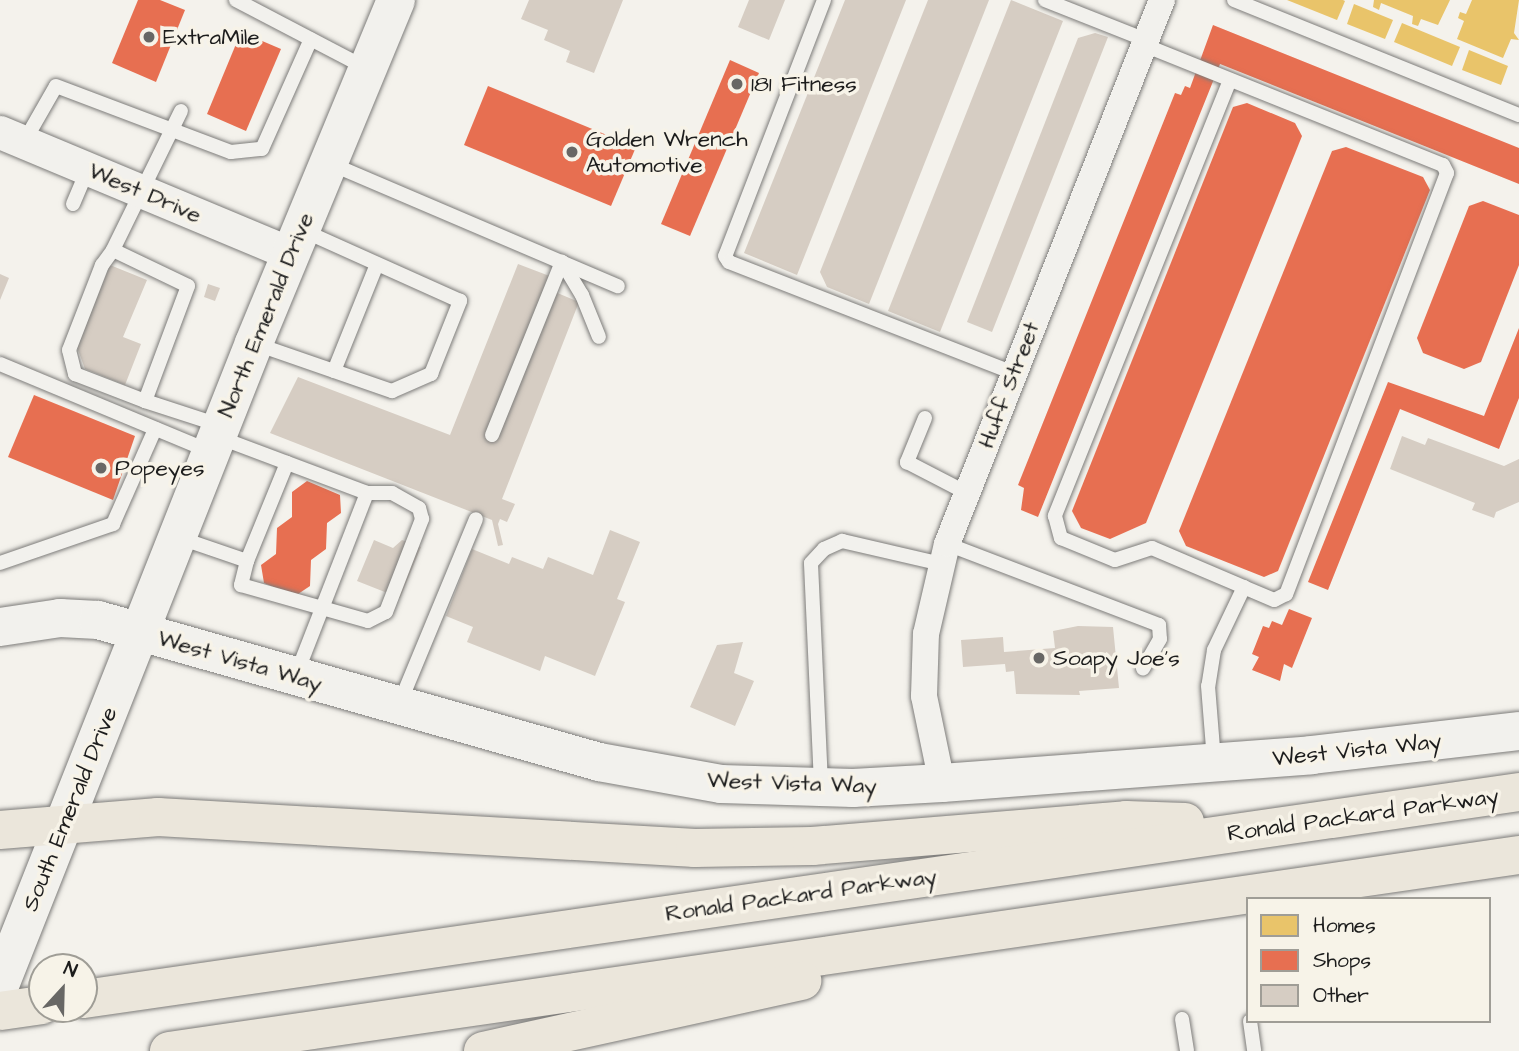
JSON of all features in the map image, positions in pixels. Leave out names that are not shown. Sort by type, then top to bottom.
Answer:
[{"type":"highway","name":"Ronald Packard Parkway","points":[[98,997],[1519,792]]},
{"type":"highway","points":[[0,831],[158,817],[695,848],[812,846],[1126,820],[1282,826]]},
{"type":"highway","points":[[169,1051],[1519,855]]},
{"type":"highway","points":[[483,1051],[1075,920]]},
{"type":"highway","points":[[0,1011],[28,1007]]},
{"type":"main road","name":"North Emerald Drive","points":[[141,633],[254,343],[396,0]]},
{"type":"main road","name":"West Vista Way","points":[[0,627],[60,618],[98,620],[599,762],[722,783],[821,787],[942,783],[1214,763],[1519,731]]},
{"type":"main road","name":"South Emerald Drive","points":[[5,973],[141,633]]},
{"type":"street","name":"Huff Street","points":[[942,783],[925,696],[926,634],[944,554],[1161,0]]},
{"type":"street","name":"West Drive","points":[[12,137],[143,192],[296,242]]},
{"type":"lane","points":[[236,0],[368,68]]},
{"type":"lane","points":[[824,0],[725,256],[729,261],[1014,373]]},
{"type":"lane","points":[[1045,0],[1230,80],[1443,165],[1447,173],[1286,594],[1274,600],[1152,548],[1115,560],[1061,538],[1055,516],[1230,80]]},
{"type":"lane","points":[[1234,0],[1519,115]]},
{"type":"lane","points":[[12,137],[56,86],[172,133],[231,152],[262,149],[311,39]]},
{"type":"lane","points":[[181,111],[143,192],[113,250],[102,265],[69,350],[75,374],[145,401],[216,438],[287,463],[367,493],[392,493],[419,508],[422,519],[386,612],[368,621],[241,585],[247,561],[287,463]]},
{"type":"lane","points":[[328,162],[618,286]]},
{"type":"lane","points":[[73,204],[88,169]]},
{"type":"lane","points":[[254,343],[392,391],[431,374],[436,362],[460,301],[377,264],[296,242]]},
{"type":"lane","points":[[113,250],[188,286],[145,401]]},
{"type":"lane","points":[[562,262],[582,295],[598,337]]},
{"type":"lane","points":[[492,435],[562,262]]},
{"type":"lane","points":[[334,371],[377,264]]},
{"type":"lane","points":[[0,364],[155,429],[216,438]]},
{"type":"lane","points":[[925,418],[907,463],[967,493]]},
{"type":"lane","points":[[0,563],[113,524],[155,429]]},
{"type":"lane","points":[[296,677],[367,493]]},
{"type":"lane","points":[[398,705],[476,519]]},
{"type":"lane","points":[[178,538],[247,561]]},
{"type":"lane","points":[[821,787],[811,563],[824,549],[842,541],[944,554],[1159,625],[1160,639],[1143,669]]},
{"type":"lane","points":[[1214,763],[1210,668],[1244,587]]},
{"type":"lane","points":[[1182,1018],[1187,1051]]},
{"type":"lane","points":[[1250,1023],[1254,1051]]},
{"type":"building: Homes","points":[[1287,0],[1343,0],[1345,1],[1337,20]]},
{"type":"building: Homes","points":[[1374,0],[1450,0],[1438,25],[1421,19],[1418,26],[1412,24],[1413,16],[1381,3],[1379,10],[1373,7]]},
{"type":"building: Homes","points":[[1472,0],[1519,0],[1514,33],[1519,40],[1511,39],[1503,58],[1457,39],[1464,21],[1458,18],[1460,12],[1466,14]]},
{"type":"building: Homes","points":[[1354,4],[1393,20],[1385,39],[1347,24]]},
{"type":"building: Homes","points":[[1402,23],[1460,47],[1452,66],[1394,42]]},
{"type":"building: Homes","points":[[1469,50],[1508,66],[1501,85],[1462,70]]},
{"type":"building: Shops","name":"ExtraMile","points":[[138,0],[160,0],[185,10],[156,82],[112,63]]},
{"type":"building: Shops","points":[[1213,25],[1519,148],[1519,184],[1220,64],[1038,517],[1021,510],[1024,488],[1018,485],[1175,93],[1181,95],[1185,86],[1190,88]]},
{"type":"building: Shops","points":[[241,32],[281,49],[246,131],[207,114]]},
{"type":"building: Shops","points":[[730,60],[759,73],[690,236],[661,224]]},
{"type":"building: Shops","points":[[488,86],[636,147],[611,206],[464,145]]},
{"type":"building: Shops","points":[[1247,103],[1295,123],[1302,136],[1146,523],[1110,539],[1081,528],[1072,511],[1233,107]]},
{"type":"building: Shops","points":[[1346,147],[1423,177],[1430,190],[1278,571],[1264,577],[1186,546],[1179,531],[1332,151]]},
{"type":"building: Shops","points":[[1483,201],[1519,215],[1519,265],[1481,362],[1464,369],[1423,353],[1417,338],[1469,206]]},
{"type":"building: Shops","points":[[1519,328],[1519,398],[1499,449],[1400,409],[1328,590],[1308,582],[1388,382],[1484,416]]},
{"type":"building: Shops","points":[[34,395],[135,436],[113,500],[8,457]]},
{"type":"building: Shops","points":[[307,481],[340,495],[341,513],[327,523],[326,549],[311,560],[310,586],[295,596],[264,583],[261,565],[276,554],[277,528],[292,517],[292,492]]},
{"type":"building: Shops","points":[[1289,609],[1312,618],[1292,668],[1284,664],[1280,681],[1252,670],[1259,657],[1252,654],[1263,626],[1269,628],[1272,621],[1282,625]]},
{"type":"building: Other","points":[[529,0],[623,0],[594,73],[566,62],[570,51],[544,40],[548,30],[521,19]]},
{"type":"building: Other","points":[[749,0],[785,0],[769,40],[738,27]]},
{"type":"building: Other","points":[[845,0],[906,0],[797,275],[744,253]]},
{"type":"building: Other","points":[[928,0],[989,0],[869,304],[827,287],[820,272]]},
{"type":"building: Other","points":[[1011,0],[1063,21],[940,332],[888,311]]},
{"type":"building: Other","points":[[1095,33],[1108,37],[992,332],[967,322],[1078,38]]},
{"type":"building: Other","points":[[518,264],[560,280],[555,292],[579,302],[502,499],[515,504],[507,522],[500,519],[498,524],[503,545],[498,546],[492,520],[270,433],[298,377],[450,435]]},
{"type":"building: Other","points":[[110,265],[147,280],[123,337],[141,344],[125,385],[85,369],[77,347]]},
{"type":"building: Other","points":[[0,274],[9,278],[0,300]]},
{"type":"building: Other","points":[[208,284],[220,288],[215,301],[204,297]]},
{"type":"building: Other","points":[[1402,436],[1425,445],[1428,438],[1504,466],[1519,459],[1519,502],[1496,512],[1494,518],[1472,510],[1475,503],[1390,469]]},
{"type":"building: Other","points":[[610,530],[640,542],[617,599],[625,602],[595,676],[545,656],[540,671],[467,642],[473,627],[446,616],[472,549],[509,564],[512,557],[543,569],[548,557],[593,575]]},
{"type":"building: Other","points":[[374,540],[393,548],[402,540],[421,547],[400,598],[357,581]]},
{"type":"building: Other","name":"Soapy Joe's","points":[[1078,626],[1113,627],[1119,688],[1079,691],[1080,695],[1016,694],[1014,671],[1006,672],[1005,664],[963,667],[961,640],[1003,637],[1004,652],[1055,648],[1053,631]]},
{"type":"building: Other","points":[[743,642],[734,673],[754,681],[735,726],[690,707],[717,645]]},
{"type":"place","name":"ExtraMile","points":[[149,37]]},
{"type":"place","name":"181 Fitness","points":[[737,84]]},
{"type":"place","name":"Golden Wrench Automotive","points":[[572,152]]},
{"type":"place","name":"Popeyes","points":[[101,468]]},
{"type":"place","name":"Soapy Joe's","points":[[1039,658]]}]
